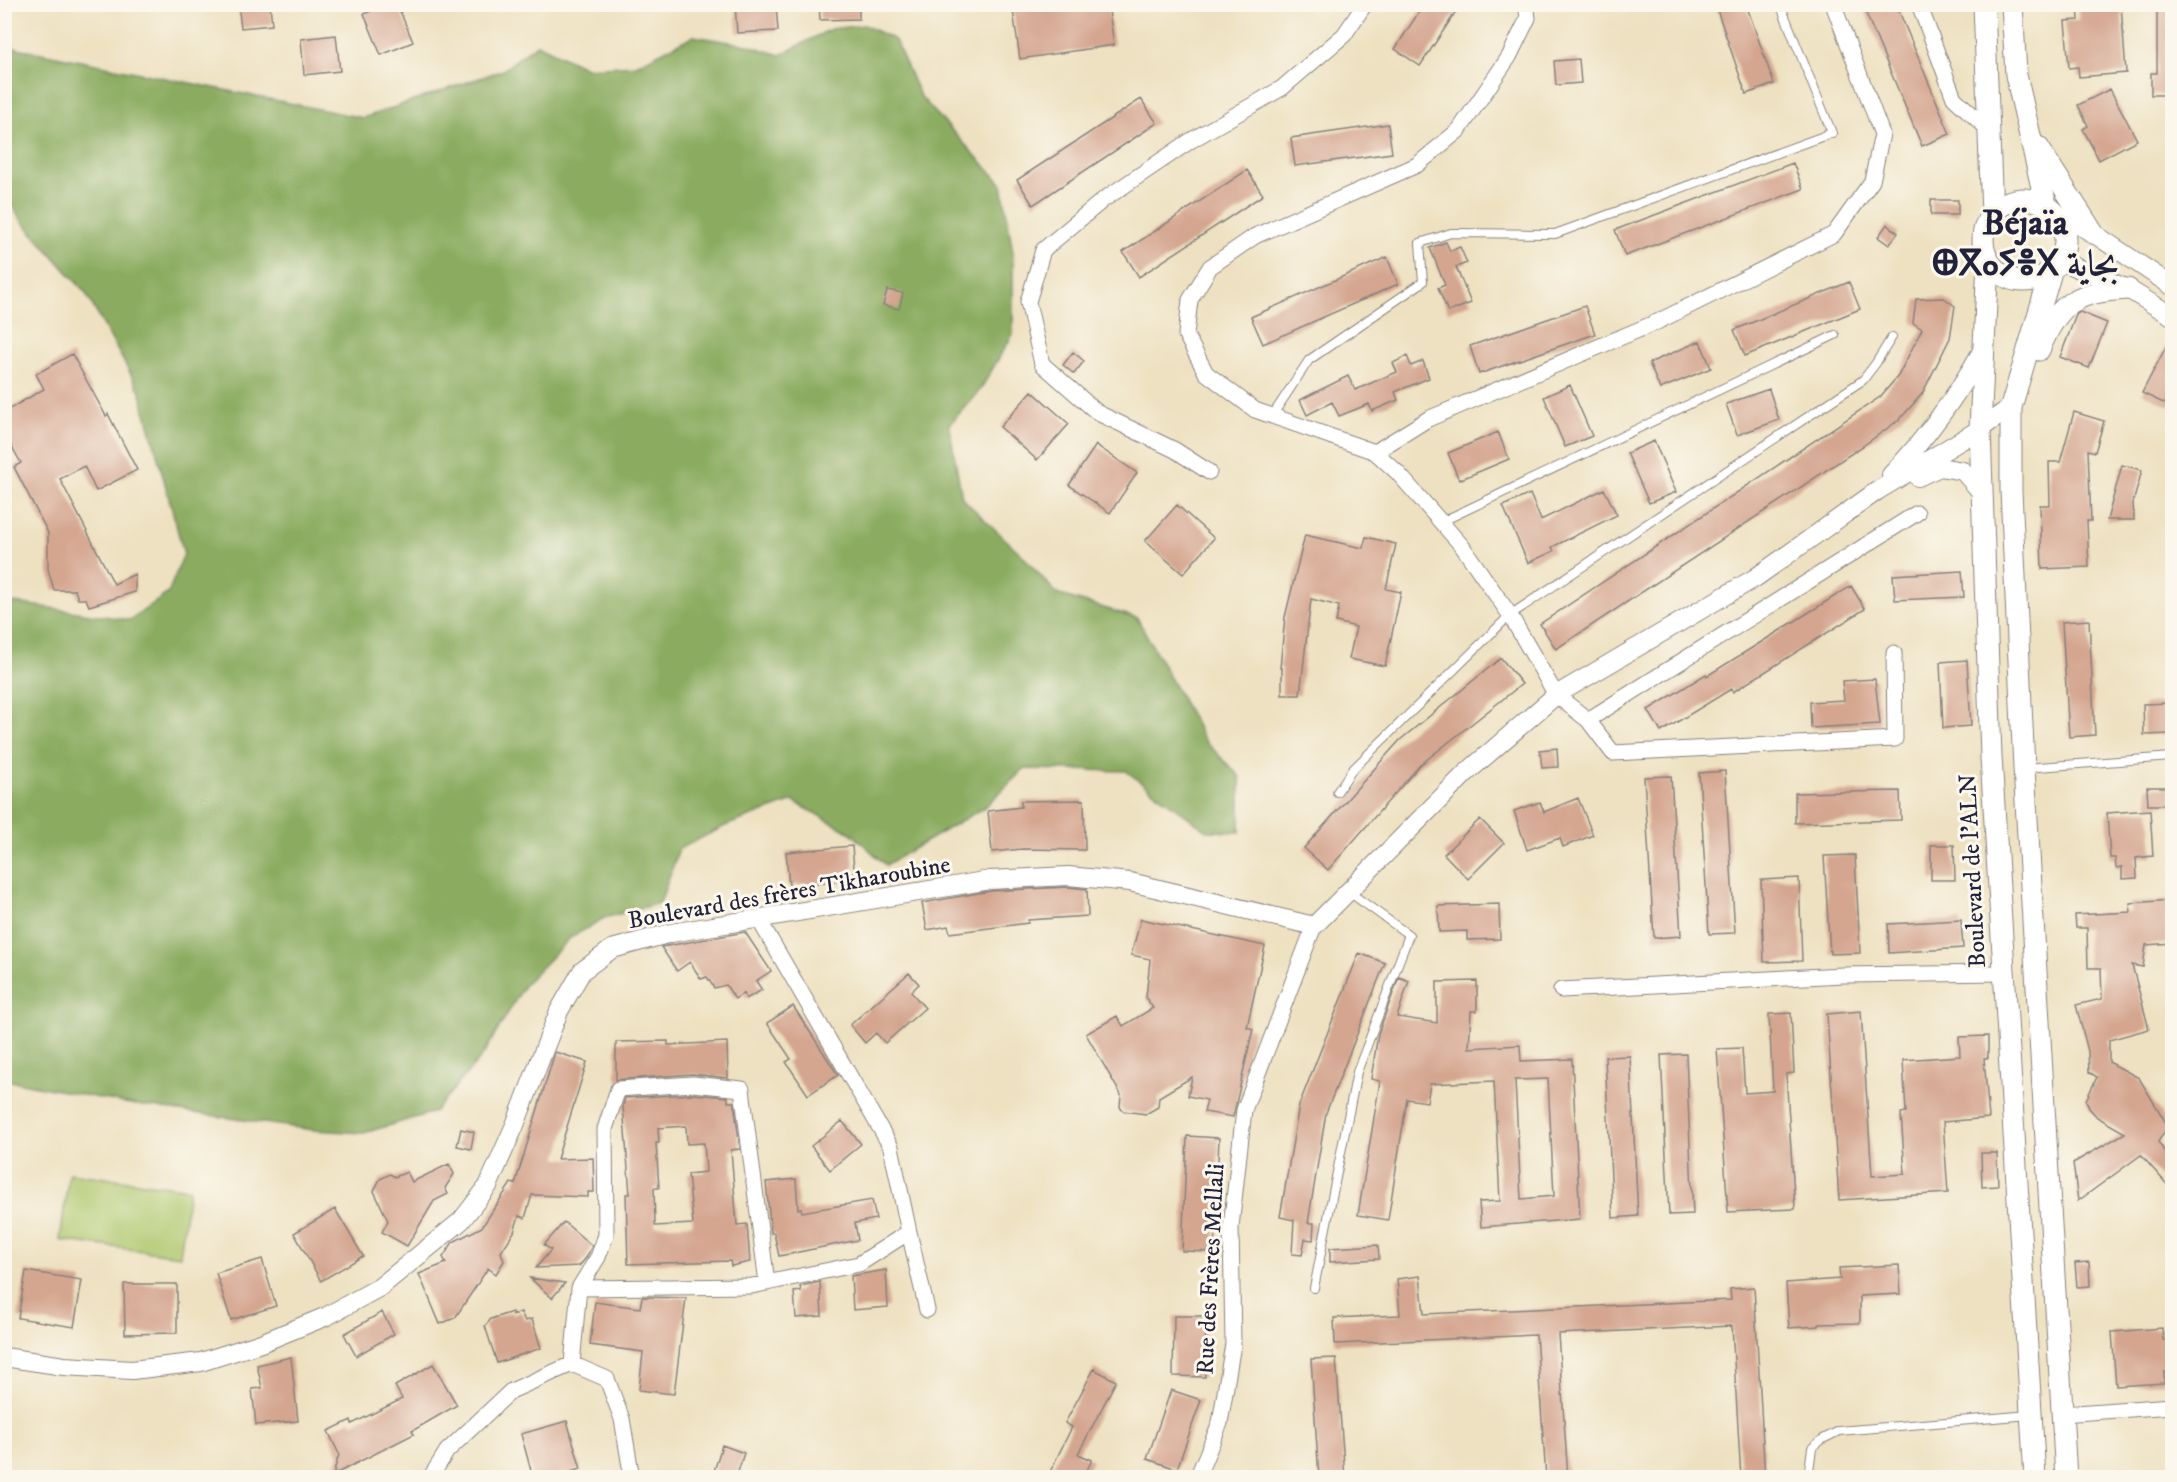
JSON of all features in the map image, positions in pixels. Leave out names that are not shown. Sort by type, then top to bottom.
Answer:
[{"type":"main road","points":[[1984,4],[1992,214],[1983,237],[1988,261],[2004,276],[2024,282],[2038,279],[2056,266]]},
{"type":"main road","points":[[2012,4],[2016,75],[2027,128],[2051,210],[2066,237],[2011,407],[2011,490],[2024,768],[2066,1478]]},
{"type":"main road","points":[[2027,128],[2064,191],[2093,232]]},
{"type":"main road","points":[[1992,214],[2001,206],[2024,198],[2051,210]]},
{"type":"main road","name":"Boulevard de l'ALN","points":[[1988,261],[1980,429],[1991,757],[2035,1478]]},
{"type":"main road","points":[[2011,407],[2057,312],[2073,300],[2090,294],[2128,289]]},
{"type":"street","points":[[1209,472],[1175,450],[1098,413],[1042,364],[1028,302],[1043,250],[1103,200],[1190,141],[1282,88],[1344,34],[1365,4]]},
{"type":"street","points":[[1526,4],[1528,18],[1509,57],[1459,130],[1416,165],[1255,236],[1210,267],[1190,300],[1186,335],[1206,373],[1255,410],[1375,452],[1462,546],[1510,615],[1556,695],[1588,720],[1613,753],[1895,739],[1894,652]]},
{"type":"street","points":[[1375,452],[1428,419],[1658,322],[1834,234],[1872,181],[1882,134],[1833,4]]},
{"type":"street","points":[[1919,4],[1953,98],[1989,130]]},
{"type":"street","points":[[2051,210],[2093,232],[2172,286]]},
{"type":"street","points":[[2056,266],[2128,289],[2172,316]]},
{"type":"street","points":[[1877,491],[1928,436],[1956,397],[1982,351]]},
{"type":"street","points":[[1314,926],[1466,773],[1556,695],[1755,578],[1877,491],[1980,429],[2011,407]]},
{"type":"street","points":[[1877,491],[1940,467],[1963,471],[1982,492]]},
{"type":"street","points":[[1588,720],[1917,513]]},
{"type":"street","name":"Boulevard des frères Tikharoubine","points":[[4,1357],[64,1366],[132,1370],[201,1362],[261,1343],[327,1316],[380,1287],[461,1221],[488,1186],[515,1125],[559,1011],[582,971],[612,949],[671,933],[990,880],[1068,876],[1131,882],[1314,926]]},
{"type":"street","points":[[758,918],[891,1147],[927,1310]]},
{"type":"street","name":"Rue des Frères Mellali","points":[[1197,1478],[1220,1424],[1233,1344],[1231,1227],[1244,1110],[1314,926]]},
{"type":"street","points":[[1561,990],[1843,975],[2004,973]]},
{"type":"street","points":[[572,1364],[579,1288],[598,1257],[606,1235],[605,1129],[618,1089],[693,1084],[742,1089],[767,1283]]},
{"type":"street","points":[[579,1288],[752,1286],[859,1264],[909,1232]]},
{"type":"street","points":[[430,1478],[447,1451],[511,1391],[572,1364],[607,1379],[622,1419],[632,1478]]},
{"type":"street","points":[[2062,1414],[2172,1406]]},
{"type":"lane","points":[[1272,416],[1309,360],[1423,282],[1420,243],[1451,233],[1555,234],[1832,133],[1780,4]]},
{"type":"lane","points":[[1441,522],[1835,335]]},
{"type":"lane","points":[[1337,792],[1352,770],[1510,615],[1863,380],[1892,336]]},
{"type":"lane","points":[[2024,768],[2172,757]]},
{"type":"lane","points":[[1314,1288],[1357,1072],[1409,935],[1349,892]]},
{"type":"lane","points":[[1808,1478],[1812,1448],[1839,1431],[2031,1415]]},
{"type":"green space","points":[[864,25],[895,40],[920,96],[1002,184],[1013,253],[1013,334],[980,390],[949,425],[962,498],[1022,555],[1057,594],[1137,618],[1205,741],[1240,777],[1240,832],[1207,831],[1126,771],[1024,769],[985,807],[886,865],[851,833],[793,801],[725,826],[679,849],[660,903],[604,918],[570,938],[525,984],[483,1055],[434,1112],[364,1133],[314,1130],[130,1104],[5,1080],[4,601],[130,620],[168,593],[184,554],[140,391],[85,292],[22,221],[5,195],[6,46],[363,118],[503,70],[537,44],[586,68],[636,65],[693,36],[748,45],[780,55],[831,29]]},
{"type":"green space","points":[[69,1173],[189,1189],[180,1256],[60,1240]]},
{"type":"building","points":[[238,4],[270,4],[272,25],[241,28]]},
{"type":"building","points":[[387,4],[397,4],[413,42],[381,55],[364,14]]},
{"type":"building","points":[[735,4],[776,4],[778,31],[737,33]]},
{"type":"building","points":[[819,4],[859,4],[859,19],[820,20]]},
{"type":"building","points":[[1012,4],[1108,4],[1114,45],[1020,59]]},
{"type":"building","points":[[1424,4],[1461,4],[1420,66],[1395,49]]},
{"type":"building","points":[[1715,4],[1746,4],[1774,84],[1746,94]]},
{"type":"building","points":[[1862,4],[1896,4],[1950,134],[1922,146]]},
{"type":"building","points":[[2121,4],[2126,73],[2079,77],[2078,67],[2069,68],[2065,21],[2079,20],[2078,7]]},
{"type":"building","points":[[2157,4],[2172,4],[2172,95],[2151,95],[2151,73],[2157,73]]},
{"type":"building","points":[[336,35],[340,71],[304,75],[301,39]]},
{"type":"building","points":[[1579,59],[1581,83],[1556,85],[1554,61]]},
{"type":"building","points":[[2110,89],[2137,140],[2099,160],[2083,129],[2088,126],[2078,105]]},
{"type":"building","points":[[1141,99],[1157,123],[1033,205],[1017,180]]},
{"type":"building","points":[[1388,124],[1392,153],[1295,166],[1291,138]]},
{"type":"building","points":[[1793,163],[1803,189],[1625,256],[1615,230]]},
{"type":"building","points":[[1247,170],[1263,195],[1139,277],[1123,252]]},
{"type":"building","points":[[1931,200],[1958,200],[1958,215],[1931,215]]},
{"type":"building","points":[[1887,224],[1898,233],[1889,245],[1878,237]]},
{"type":"building","points":[[1446,242],[1450,251],[1460,247],[1467,263],[1456,267],[1471,303],[1448,312],[1438,288],[1445,285],[1430,248]]},
{"type":"building","points":[[1387,257],[1398,284],[1263,344],[1251,317]]},
{"type":"building","points":[[1849,282],[1860,309],[1745,356],[1734,330]]},
{"type":"building","points":[[887,290],[903,293],[899,309],[883,305]]},
{"type":"building","points":[[1944,298],[1955,306],[1950,338],[1922,394],[1900,419],[1863,446],[1556,649],[1540,624],[1880,397],[1898,376],[1922,329],[1913,323],[1916,299]]},
{"type":"building","points":[[1585,306],[1595,334],[1479,374],[1470,346]]},
{"type":"building","points":[[2080,312],[2107,323],[2089,368],[2060,357],[2076,315]]},
{"type":"building","points":[[2172,335],[2172,407],[2142,393]]},
{"type":"building","points":[[1700,341],[1711,368],[1660,389],[1649,363]]},
{"type":"building","points":[[1073,352],[1084,361],[1074,374],[1063,365]]},
{"type":"building","points":[[72,354],[106,416],[108,414],[137,470],[96,491],[84,466],[60,479],[114,584],[135,574],[135,592],[89,606],[86,599],[78,599],[75,590],[54,590],[48,569],[48,533],[14,467],[21,463],[4,433],[4,412],[44,389],[36,374]]},
{"type":"building","points":[[1407,356],[1411,366],[1423,361],[1429,378],[1395,392],[1398,400],[1372,411],[1369,404],[1339,416],[1332,402],[1307,415],[1300,400],[1348,376],[1355,390],[1397,372],[1393,363]]},
{"type":"building","points":[[1570,385],[1592,436],[1565,447],[1544,397]]},
{"type":"building","points":[[1769,389],[1779,420],[1737,435],[1726,404]]},
{"type":"building","points":[[1032,391],[1069,424],[1037,460],[1000,427]]},
{"type":"building","points":[[2074,412],[2104,421],[2095,452],[2088,450],[2091,521],[2087,521],[2089,567],[2042,569],[2040,505],[2050,505],[2049,462],[2060,462]]},
{"type":"building","points":[[1498,432],[1509,459],[1459,480],[1448,453]]},
{"type":"building","points":[[1654,441],[1676,492],[1649,503],[1627,453]]},
{"type":"building","points":[[1096,445],[1137,473],[1110,513],[1069,485]]},
{"type":"building","points":[[2122,465],[2142,470],[2133,503],[2134,520],[2107,520]]},
{"type":"building","points":[[1604,489],[1617,515],[1552,547],[1554,551],[1528,563],[1503,506],[1530,494],[1541,520]]},
{"type":"building","points":[[1177,505],[1214,538],[1183,574],[1145,541]]},
{"type":"building","points":[[1305,535],[1363,548],[1366,537],[1396,544],[1386,589],[1401,592],[1385,666],[1349,659],[1356,627],[1336,622],[1339,606],[1311,599],[1300,695],[1282,695],[1282,668],[1280,668],[1285,617]]},
{"type":"building","points":[[1962,571],[1964,597],[1895,600],[1893,575]]},
{"type":"building","points":[[1851,586],[1865,609],[1733,692],[1731,689],[1661,732],[1648,710]]},
{"type":"building","points":[[2089,620],[2095,735],[2069,737],[2062,622]]},
{"type":"building","points":[[1501,658],[1522,684],[1420,765],[1328,870],[1304,848],[1400,740]]},
{"type":"building","points":[[1967,660],[1971,726],[1943,728],[1940,662]]},
{"type":"building","points":[[1875,679],[1880,724],[1811,728],[1810,702],[1844,700],[1842,681]]},
{"type":"building","points":[[2172,703],[2172,734],[2144,735],[2143,704]]},
{"type":"building","points":[[1557,748],[1558,767],[1542,768],[1540,750]]},
{"type":"building","points":[[1725,771],[1735,933],[1709,934],[1699,773]]},
{"type":"building","points":[[1671,776],[1681,936],[1654,938],[1644,777]]},
{"type":"building","points":[[2147,787],[2172,787],[2172,805],[2148,805]]},
{"type":"building","points":[[1900,791],[1901,820],[1795,823],[1795,793]]},
{"type":"building","points":[[1578,798],[1593,835],[1563,847],[1560,838],[1527,850],[1514,811],[1540,802],[1544,812]]},
{"type":"building","points":[[1084,800],[1085,850],[1022,849],[992,852],[988,811],[1021,807],[1021,801]]},
{"type":"building","points":[[2150,810],[2153,856],[2136,858],[2137,878],[2122,879],[2122,867],[2116,868],[2115,858],[2110,858],[2107,813]]},
{"type":"building","points":[[1480,819],[1504,843],[1468,879],[1444,854]]},
{"type":"building","points":[[1931,845],[1954,845],[1955,880],[1931,880]]},
{"type":"building","points":[[852,846],[855,880],[789,886],[786,852]]},
{"type":"building","points":[[1855,855],[1860,953],[1830,954],[1824,856]]},
{"type":"building","points":[[1799,878],[1802,961],[1764,962],[1761,880]]},
{"type":"building","points":[[1068,887],[1087,889],[1088,916],[1028,920],[1028,923],[950,933],[948,926],[927,930],[922,903],[990,891]]},
{"type":"building","points":[[2172,900],[2172,943],[2146,945],[2143,967],[2132,965],[2149,1029],[2109,1040],[2109,1062],[2139,1078],[2168,1126],[2158,1142],[2172,1162],[2172,1190],[2141,1155],[2078,1201],[2073,1163],[2125,1133],[2097,1117],[2089,1108],[2086,1100],[2097,1077],[2089,1072],[2088,1051],[2076,1005],[2102,999],[2101,968],[2088,968],[2087,928],[2076,928],[2075,915],[2131,912],[2130,903]]},
{"type":"building","points":[[1499,904],[1500,939],[1467,940],[1467,931],[1439,932],[1438,906]]},
{"type":"building","points":[[1141,919],[1265,946],[1247,1027],[1253,1029],[1233,1117],[1204,1112],[1207,1100],[1188,1096],[1192,1077],[1159,1097],[1158,1107],[1146,1114],[1123,1111],[1120,1107],[1121,1095],[1086,1034],[1117,1016],[1123,1026],[1153,1008],[1146,998],[1150,959],[1131,955]]},
{"type":"building","points":[[1961,920],[1963,948],[1889,953],[1888,924]]},
{"type":"building","points":[[745,932],[771,971],[756,981],[762,990],[746,999],[744,993],[735,999],[726,985],[714,988],[707,977],[701,979],[690,962],[677,971],[661,947]]},
{"type":"building","points":[[1359,953],[1385,963],[1326,1113],[1308,1223],[1314,1223],[1313,1240],[1305,1239],[1302,1255],[1292,1254],[1294,1220],[1280,1217],[1299,1105]]},
{"type":"building","points":[[909,973],[919,984],[911,992],[925,1008],[885,1043],[876,1033],[865,1043],[850,1025]]},
{"type":"building","points":[[1399,977],[1409,981],[1397,1017],[1437,1023],[1437,982],[1477,981],[1477,1011],[1471,1011],[1469,1048],[1520,1045],[1521,1061],[1572,1059],[1580,1219],[1481,1227],[1479,1202],[1500,1201],[1494,1081],[1430,1084],[1427,1102],[1407,1099],[1388,1220],[1358,1215],[1380,1081],[1371,1079],[1378,1034]],"holes":[[[1548,1079],[1554,1196],[1521,1199],[1515,1080]]]},
{"type":"building","points":[[793,1006],[838,1075],[808,1095],[786,1062],[791,1059],[767,1023]]},
{"type":"building","points":[[1861,1011],[1872,1176],[1905,1174],[1901,1113],[1906,1112],[1903,1060],[1960,1056],[1959,1037],[1988,1036],[1988,1058],[1984,1058],[1989,1118],[1943,1122],[1948,1193],[1839,1200],[1827,1014]]},
{"type":"building","points":[[1791,1013],[1794,1073],[1786,1074],[1795,1209],[1728,1212],[1717,1049],[1742,1048],[1745,1093],[1773,1091],[1769,1014]]},
{"type":"building","points":[[668,1041],[668,1045],[727,1042],[728,1078],[692,1074],[616,1080],[616,1042]]},
{"type":"building","points":[[555,1052],[587,1062],[557,1159],[593,1158],[594,1192],[588,1192],[588,1197],[532,1195],[525,1218],[519,1216],[514,1232],[501,1252],[504,1261],[496,1274],[488,1268],[455,1318],[440,1324],[419,1274],[446,1263],[443,1257],[453,1242],[482,1227],[511,1183],[515,1184]]},
{"type":"building","points":[[1686,1054],[1693,1214],[1669,1215],[1661,1055]]},
{"type":"building","points":[[1630,1056],[1638,1216],[1613,1218],[1605,1057]]},
{"type":"building","points":[[693,1094],[728,1097],[728,1102],[734,1102],[740,1149],[731,1150],[737,1225],[747,1224],[750,1262],[731,1266],[730,1261],[628,1264],[626,1194],[630,1194],[623,1106],[625,1098]],"holes":[[[686,1126],[687,1144],[704,1143],[706,1172],[688,1174],[693,1224],[655,1226],[654,1188],[659,1188],[656,1143],[659,1143],[658,1128]]]},
{"type":"building","points":[[842,1121],[861,1144],[830,1170],[811,1146]]},
{"type":"building","points":[[461,1129],[474,1132],[471,1149],[457,1146]]},
{"type":"building","points":[[1187,1136],[1219,1138],[1214,1252],[1182,1251]]},
{"type":"building","points":[[1981,1153],[1997,1153],[1998,1186],[1982,1187]]},
{"type":"building","points":[[449,1164],[454,1174],[445,1188],[448,1194],[434,1201],[407,1246],[382,1232],[388,1221],[374,1191],[380,1179],[390,1174],[395,1177],[407,1172],[412,1182]]},
{"type":"building","points":[[796,1179],[798,1209],[801,1208],[802,1212],[872,1200],[876,1219],[855,1223],[858,1240],[779,1256],[774,1233],[771,1233],[766,1182]]},
{"type":"building","points":[[335,1209],[363,1256],[321,1281],[294,1233]]},
{"type":"building","points":[[564,1222],[592,1246],[586,1258],[579,1266],[536,1268],[551,1250],[544,1245]]},
{"type":"building","points":[[1378,1245],[1379,1259],[1330,1262],[1330,1248]]},
{"type":"building","points":[[262,1259],[276,1306],[231,1320],[216,1273]]},
{"type":"building","points":[[2089,1262],[2090,1286],[2077,1287],[2075,1263]]},
{"type":"building","points":[[1899,1265],[1901,1294],[1860,1296],[1860,1323],[1819,1324],[1819,1326],[1789,1328],[1786,1283],[1840,1279],[1839,1268]]},
{"type":"building","points":[[886,1270],[888,1307],[853,1310],[851,1276]]},
{"type":"building","points":[[26,1271],[82,1280],[74,1327],[18,1318]]},
{"type":"building","points":[[1420,1276],[1424,1314],[1731,1300],[1730,1289],[1754,1287],[1765,1478],[1741,1478],[1732,1326],[1558,1334],[1568,1478],[1546,1478],[1536,1335],[1335,1344],[1334,1318],[1400,1315],[1397,1279]]},
{"type":"building","points":[[530,1278],[565,1283],[552,1298]]},
{"type":"building","points":[[820,1282],[822,1316],[796,1318],[794,1292],[801,1291],[800,1286]]},
{"type":"building","points":[[124,1284],[177,1284],[177,1333],[125,1334]]},
{"type":"building","points":[[642,1297],[686,1298],[674,1394],[639,1390],[643,1352],[590,1345],[595,1302],[640,1308]]},
{"type":"building","points":[[382,1312],[394,1334],[356,1356],[344,1334]]},
{"type":"building","points":[[512,1312],[513,1315],[521,1312],[525,1321],[532,1319],[541,1348],[497,1363],[485,1326],[491,1319]]},
{"type":"building","points":[[1174,1316],[1206,1316],[1205,1377],[1173,1376]]},
{"type":"building","points":[[2162,1328],[2163,1340],[2169,1340],[2172,1372],[2164,1372],[2164,1383],[2116,1386],[2112,1332]]},
{"type":"building","points":[[291,1357],[298,1421],[256,1425],[252,1389],[262,1388],[257,1365]]},
{"type":"building","points":[[1336,1358],[1345,1478],[1319,1478],[1311,1359]]},
{"type":"building","points":[[433,1364],[457,1405],[412,1431],[414,1434],[333,1475],[339,1454],[328,1431],[351,1420],[352,1424],[402,1399],[395,1386]]},
{"type":"building","points":[[1094,1369],[1116,1381],[1078,1454],[1092,1460],[1083,1478],[1047,1478],[1072,1427],[1065,1423]]},
{"type":"building","points":[[1171,1390],[1201,1400],[1177,1469],[1147,1459]]},
{"type":"building","points":[[567,1421],[581,1469],[549,1478],[533,1478],[521,1434]]},
{"type":"building","points":[[722,1445],[744,1453],[736,1478],[712,1478]]},
{"type":"district","name":"Béjaïa ⴲⴳⴰⵢⴻⵝ بجاية","points":[[2025,242]]}]
